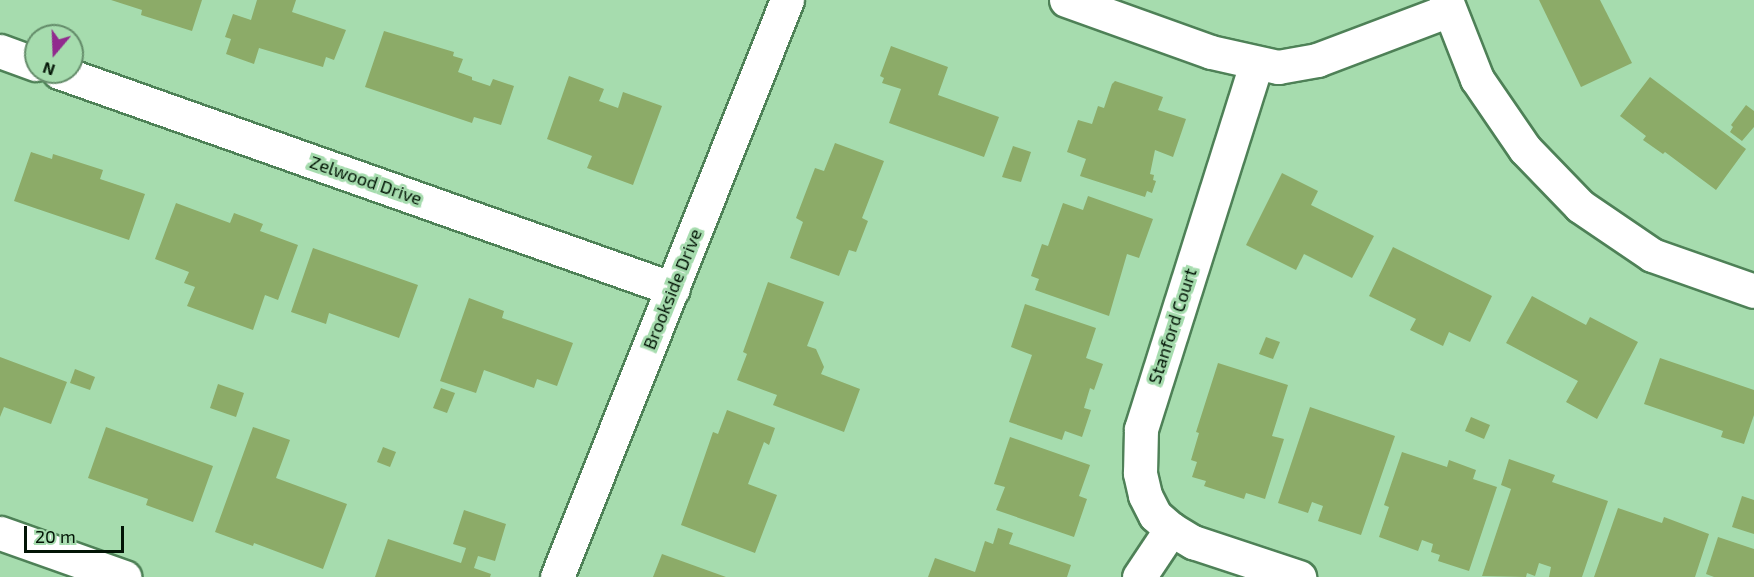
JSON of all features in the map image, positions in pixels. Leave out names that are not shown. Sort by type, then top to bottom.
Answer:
[{"type":"street","name":"Brookside Drive","points":[[557,577],[787,0]]},
{"type":"street","points":[[1066,0],[1211,52],[1256,64],[1278,67],[1317,60],[1448,5],[1477,79],[1525,149],[1580,206],[1652,255],[1754,291]]},
{"type":"street","points":[[0,51],[24,60]]},
{"type":"street","name":"Stanford Court","points":[[1171,530],[1155,514],[1145,495],[1140,473],[1141,429],[1256,64]]},
{"type":"street","name":"Zelwood Drive","points":[[84,81],[673,289]]},
{"type":"street","points":[[1138,577],[1171,530],[1193,542],[1299,577]]},
{"type":"street","points":[[0,533],[124,577]]},
{"type":"building","points":[[111,0],[202,0],[192,31],[141,15],[142,10]]},
{"type":"building","points":[[257,0],[296,0],[292,12],[346,30],[334,60],[326,57],[323,67],[259,48],[254,64],[226,54],[231,39],[225,37],[233,14],[251,20]]},
{"type":"building","points":[[1539,0],[1600,0],[1632,63],[1581,87]]},
{"type":"building","points":[[384,31],[454,52],[453,56],[463,59],[458,72],[472,77],[472,80],[490,86],[493,79],[514,86],[501,125],[474,117],[472,123],[365,87]]},
{"type":"building","points":[[891,46],[948,67],[938,95],[999,117],[984,157],[889,123],[901,89],[882,83],[884,78],[880,76]]},
{"type":"building","points":[[569,76],[604,89],[599,101],[618,108],[623,92],[662,106],[633,185],[587,168],[592,156],[547,139]]},
{"type":"building","points":[[1650,77],[1746,149],[1716,190],[1665,152],[1663,154],[1643,140],[1646,136],[1620,116]]},
{"type":"building","points":[[1115,81],[1163,97],[1158,110],[1186,119],[1173,157],[1155,150],[1150,174],[1154,175],[1153,180],[1156,181],[1152,193],[1147,191],[1145,197],[1080,176],[1086,159],[1067,152],[1078,120],[1092,124],[1098,106],[1104,108]]},
{"type":"building","points":[[1746,105],[1754,111],[1754,127],[1742,141],[1730,132],[1733,127],[1731,125]]},
{"type":"building","points":[[835,143],[884,161],[862,218],[868,221],[856,252],[849,250],[839,276],[790,258],[803,222],[796,218],[815,168],[824,171]]},
{"type":"building","points":[[1013,146],[1031,152],[1021,182],[1002,177]]},
{"type":"building","points":[[31,152],[52,159],[53,154],[103,170],[100,179],[145,194],[129,240],[14,201]]},
{"type":"building","points":[[1282,173],[1318,191],[1311,205],[1374,236],[1352,278],[1304,254],[1296,270],[1246,245]]},
{"type":"building","points":[[1088,196],[1153,219],[1139,258],[1127,254],[1109,316],[1035,290],[1039,279],[1031,276],[1042,244],[1048,246],[1063,203],[1083,210]]},
{"type":"building","points":[[176,203],[230,223],[234,213],[263,224],[260,231],[298,245],[278,300],[265,295],[253,330],[187,306],[195,287],[184,283],[189,272],[155,259]]},
{"type":"building","points":[[1393,247],[1492,296],[1470,342],[1449,332],[1443,346],[1410,330],[1416,319],[1369,296]]},
{"type":"building","points":[[313,248],[418,285],[399,338],[329,313],[326,324],[291,312]]},
{"type":"building","points":[[768,282],[824,302],[807,346],[816,349],[824,367],[821,374],[860,389],[844,432],[773,405],[777,395],[737,380],[747,354],[743,352]]},
{"type":"building","points":[[1532,296],[1586,325],[1590,317],[1638,342],[1597,419],[1566,402],[1578,381],[1506,343]]},
{"type":"building","points":[[469,298],[504,311],[502,318],[573,343],[557,386],[537,379],[534,388],[484,370],[476,393],[440,381]]},
{"type":"building","points":[[1025,304],[1096,328],[1086,358],[1103,364],[1094,390],[1090,388],[1084,408],[1091,410],[1082,437],[1065,431],[1062,440],[1009,422],[1032,355],[1011,347]]},
{"type":"building","points":[[1266,337],[1280,342],[1273,359],[1259,354]]},
{"type":"building","points":[[0,357],[67,382],[51,424],[4,407],[0,417]]},
{"type":"building","points":[[1660,358],[1754,390],[1754,415],[1744,444],[1721,437],[1723,431],[1644,404]]},
{"type":"building","points":[[1218,363],[1288,385],[1272,436],[1284,439],[1265,499],[1246,493],[1244,499],[1204,486],[1206,481],[1192,477],[1197,462],[1191,460],[1199,433],[1196,432]]},
{"type":"building","points":[[75,369],[95,377],[90,390],[70,383]]},
{"type":"building","points":[[218,384],[244,393],[236,417],[210,408]]},
{"type":"building","points":[[441,388],[455,393],[447,413],[433,408]]},
{"type":"building","points":[[1310,407],[1395,436],[1361,535],[1318,521],[1323,506],[1312,502],[1308,513],[1278,503]]},
{"type":"building","points":[[727,410],[775,428],[769,445],[764,442],[748,484],[777,495],[755,553],[681,525],[713,432],[718,434]]},
{"type":"building","points":[[1471,417],[1490,425],[1484,439],[1465,431]]},
{"type":"building","points":[[106,427],[213,466],[193,522],[146,505],[148,499],[88,478]]},
{"type":"building","points":[[253,427],[290,440],[276,478],[347,504],[323,569],[254,543],[253,546],[215,532]]},
{"type":"building","points":[[1010,437],[1090,465],[1079,496],[1087,499],[1074,537],[996,510],[1005,487],[994,484]]},
{"type":"building","points":[[383,447],[396,452],[390,467],[377,462]]},
{"type":"building","points":[[1402,452],[1447,467],[1449,460],[1476,470],[1473,479],[1497,487],[1469,571],[1438,561],[1440,555],[1431,552],[1433,544],[1422,540],[1418,551],[1379,537],[1389,507],[1384,505]]},
{"type":"building","points":[[1509,459],[1555,475],[1552,482],[1608,501],[1582,577],[1549,577],[1551,567],[1539,563],[1535,576],[1527,573],[1526,577],[1482,576],[1511,489],[1501,485]]},
{"type":"building","points":[[1742,496],[1754,500],[1754,534],[1732,527]]},
{"type":"building","points":[[1618,508],[1662,523],[1664,517],[1709,534],[1695,577],[1594,577]]},
{"type":"building","points":[[464,510],[506,524],[495,561],[478,556],[474,568],[491,574],[490,577],[375,577],[388,539],[461,563],[466,548],[453,544]]},
{"type":"building","points":[[998,528],[1013,533],[1009,544],[1071,565],[1067,577],[928,577],[935,558],[975,572],[985,541],[993,544]]},
{"type":"building","points":[[1718,537],[1754,549],[1754,577],[1714,577],[1706,574]]},
{"type":"building","points":[[662,554],[726,577],[653,577]]}]
